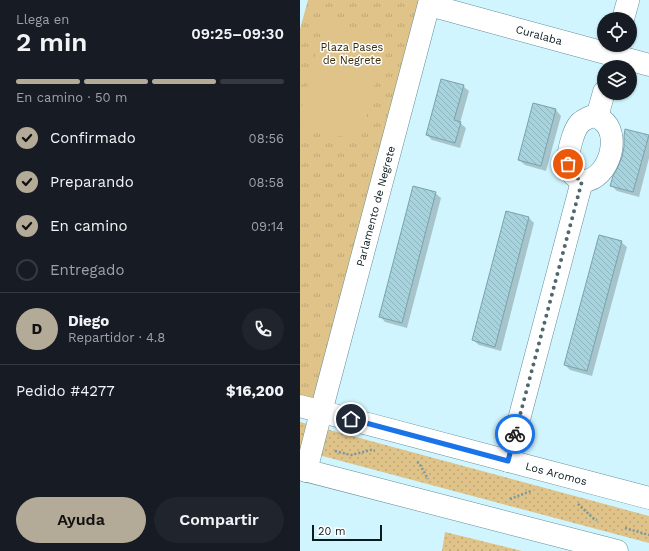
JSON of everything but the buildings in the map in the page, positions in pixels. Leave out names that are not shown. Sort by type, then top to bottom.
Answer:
[{"type":"street","name":"Curalaba","points":[[429,3],[649,66]]},
{"type":"street","name":"Parlamento de Negrete","points":[[303,470],[313,444],[322,412],[429,3]]},
{"type":"street","points":[[597,117],[602,100]]},
{"type":"street","points":[[590,117],[597,117],[609,128],[612,136],[609,155],[607,163],[602,171],[589,180],[582,181],[575,177],[570,170],[568,157],[576,129],[579,124],[590,117]]},
{"type":"street","points":[[508,461],[582,181]]},
{"type":"street","name":"Los Aromos","points":[[300,406],[649,498]]},
{"type":"street","points":[[303,470],[617,551]]},
{"type":"path","points":[[313,444],[351,455],[371,450],[378,452]]},
{"type":"path","points":[[412,461],[418,462],[428,480]]},
{"type":"path","points":[[503,502],[532,491]]},
{"type":"path","points":[[578,503],[594,520],[601,521]]},
{"type":"path","points":[[622,527],[649,535]]},
{"type":"green space","name":"Plaza Pases de Negrete","points":[[308,0],[421,0],[314,403],[300,399],[300,29]]},
{"type":"green space","points":[[324,22],[387,38],[360,141],[300,126],[300,115]]},
{"type":"green space","points":[[300,422],[649,516],[649,543],[300,450]]},
{"type":"green space","points":[[445,532],[522,551],[442,551]]},
{"type":"way so far","points":[[515,434],[582,181],[575,177],[568,164]]},
{"type":"route","points":[[351,419],[508,461],[515,434]]}]
